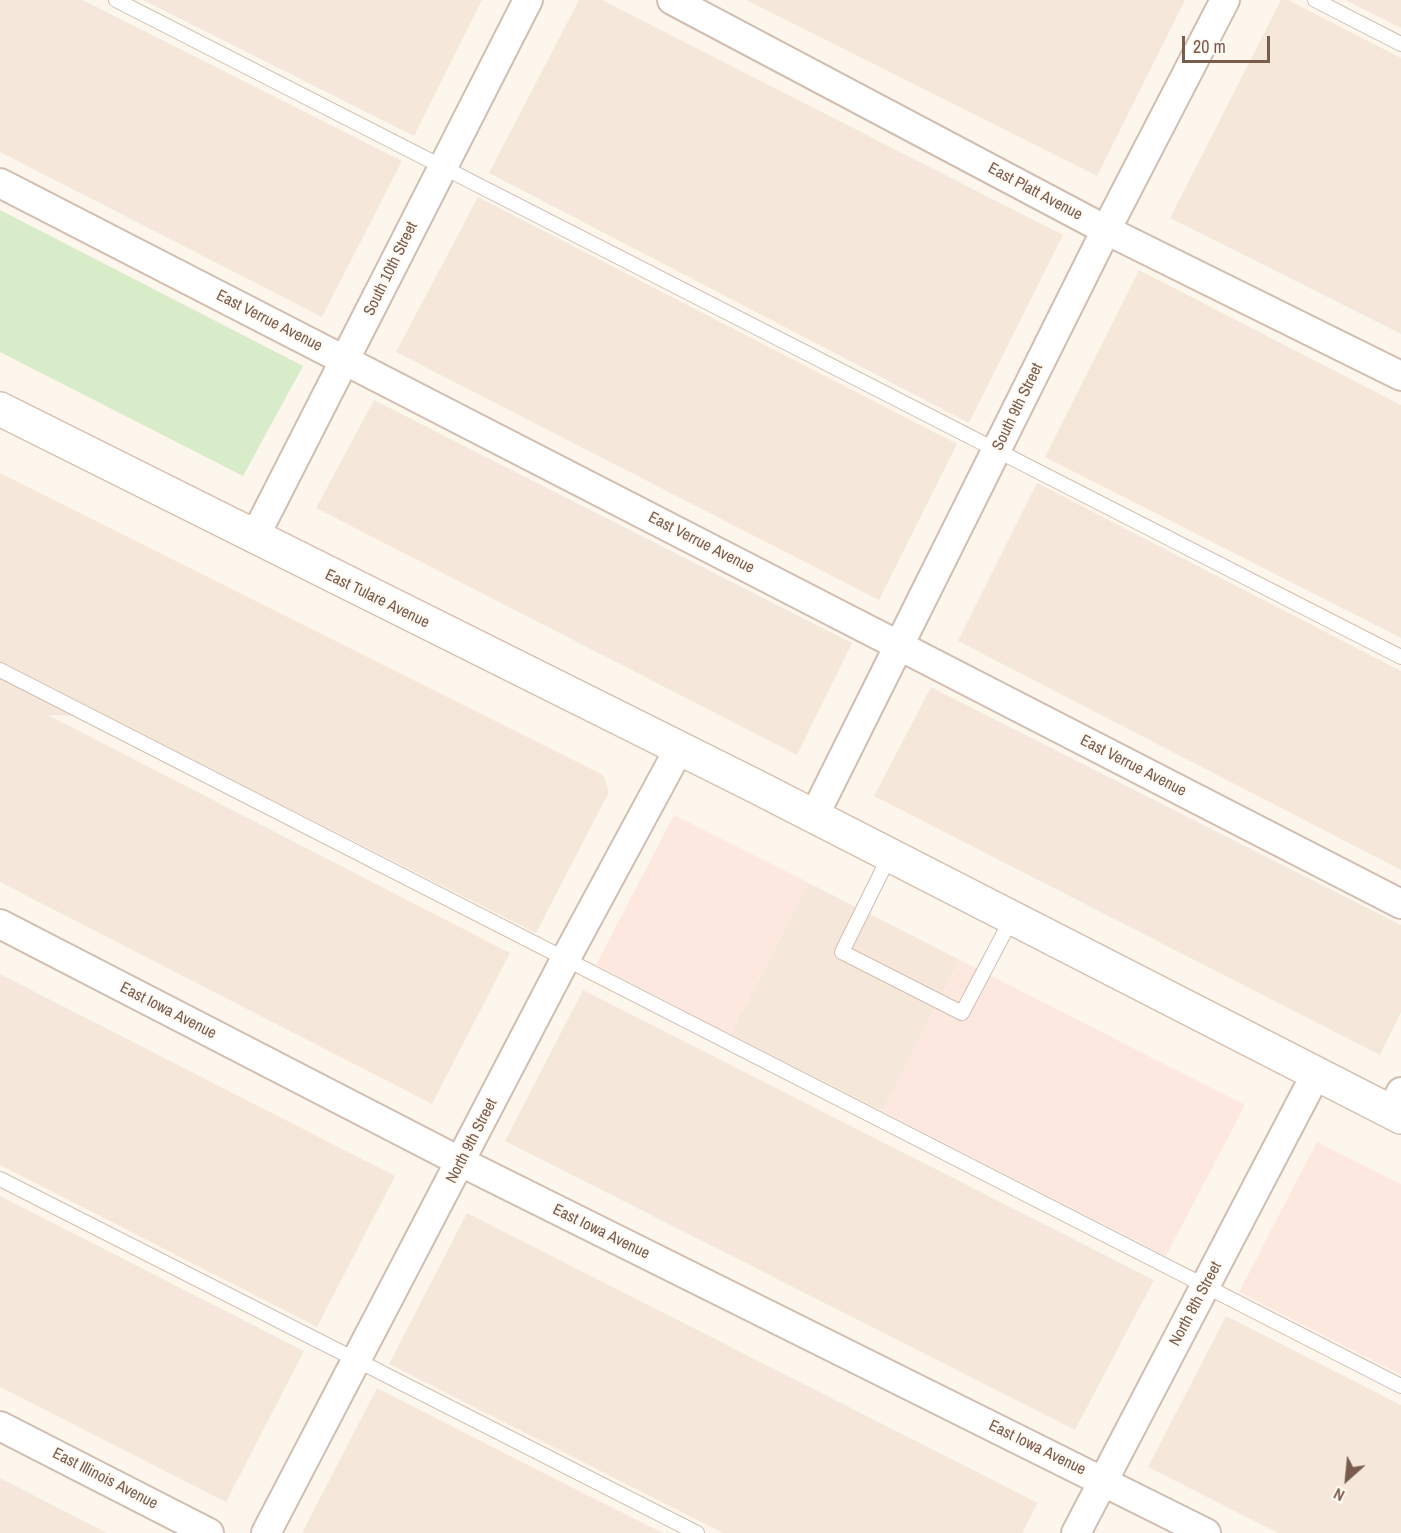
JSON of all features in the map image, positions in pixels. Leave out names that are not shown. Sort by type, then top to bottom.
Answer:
[{"type":"main road","name":"East Tulare Avenue","points":[[0,409],[814,816],[1316,1074],[1398,1107]]},
{"type":"street","name":"South 10th Street","points":[[254,538],[347,361],[442,166],[528,0]]},
{"type":"street","name":"East Platt Avenue","points":[[672,0],[1106,230],[1401,376]]},
{"type":"street","name":"South 9th Street","points":[[814,816],[1106,230],[1225,0]]},
{"type":"street","name":"East Verrue Avenue","points":[[0,183],[1401,904]]},
{"type":"street","name":"North 9th Street","points":[[266,1533],[566,958],[679,748]]},
{"type":"street","name":"East Iowa Avenue","points":[[0,924],[461,1162],[1206,1533]]},
{"type":"street","name":"North 8th Street","points":[[1076,1533],[1316,1074]]},
{"type":"street","name":"East Illinois Avenue","points":[[0,1426],[209,1533]]},
{"type":"lane","points":[[116,0],[1401,657]]},
{"type":"lane","points":[[1315,0],[1401,44]]},
{"type":"lane","points":[[0,670],[1401,1386]]},
{"type":"lane","points":[[890,855],[842,952],[962,1013],[1012,918]]},
{"type":"lane","points":[[0,1179],[697,1533]]},
{"type":"shaded area","points":[[0,0],[83,0],[402,161],[322,317],[0,152]]},
{"type":"shaded area","points":[[143,0],[482,0],[414,136]]},
{"type":"shaded area","points":[[579,0],[602,0],[1063,235],[969,423],[489,173]]},
{"type":"shaded area","points":[[746,0],[1185,0],[1097,176]]},
{"type":"shaded area","points":[[1281,0],[1288,0],[1401,58],[1401,334],[1170,218]]},
{"type":"shaded area","points":[[1345,0],[1401,0],[1401,28]]},
{"type":"shaded area","points":[[478,197],[957,444],[879,600],[396,352]]},
{"type":"shaded area","points":[[1139,270],[1401,405],[1401,638],[1045,457]]},
{"type":"shaded area","points":[[374,400],[852,643],[797,755],[316,508]]},
{"type":"shaded area","points":[[0,473],[603,775],[609,792],[536,933],[282,805],[275,817],[78,716],[48,715],[510,953],[432,1104],[0,882]]},
{"type":"shaded area","points":[[1037,483],[1401,671],[1401,870],[958,641]]},
{"type":"shaded area","points":[[931,687],[1401,925],[1401,1012],[1380,1055],[874,796]]},
{"type":"shaded area","points":[[674,815],[809,883],[730,1034],[596,965]]},
{"type":"shaded area","points":[[809,883],[960,960],[882,1111],[730,1034]]},
{"type":"shaded area","points":[[960,960],[1245,1105],[1166,1256],[882,1111]]},
{"type":"shaded area","points":[[0,974],[395,1176],[317,1327],[0,1165]]},
{"type":"shaded area","points":[[583,990],[1154,1280],[1075,1430],[505,1141]]},
{"type":"shaded area","points":[[1317,1142],[1401,1184],[1401,1375],[1239,1292]]},
{"type":"shaded area","points":[[0,1196],[304,1351],[226,1502],[0,1387]]},
{"type":"shaded area","points":[[467,1213],[1038,1503],[1022,1533],[723,1533],[389,1364]]},
{"type":"shaded area","points":[[1226,1316],[1401,1405],[1401,1533],[1278,1533],[1148,1467]]},
{"type":"shaded area","points":[[377,1388],[571,1487],[663,1533],[302,1533]]},
{"type":"shaded area","points":[[0,1478],[107,1533],[0,1533]]},
{"type":"green space","points":[[0,210],[303,366],[243,476],[0,352]]}]
